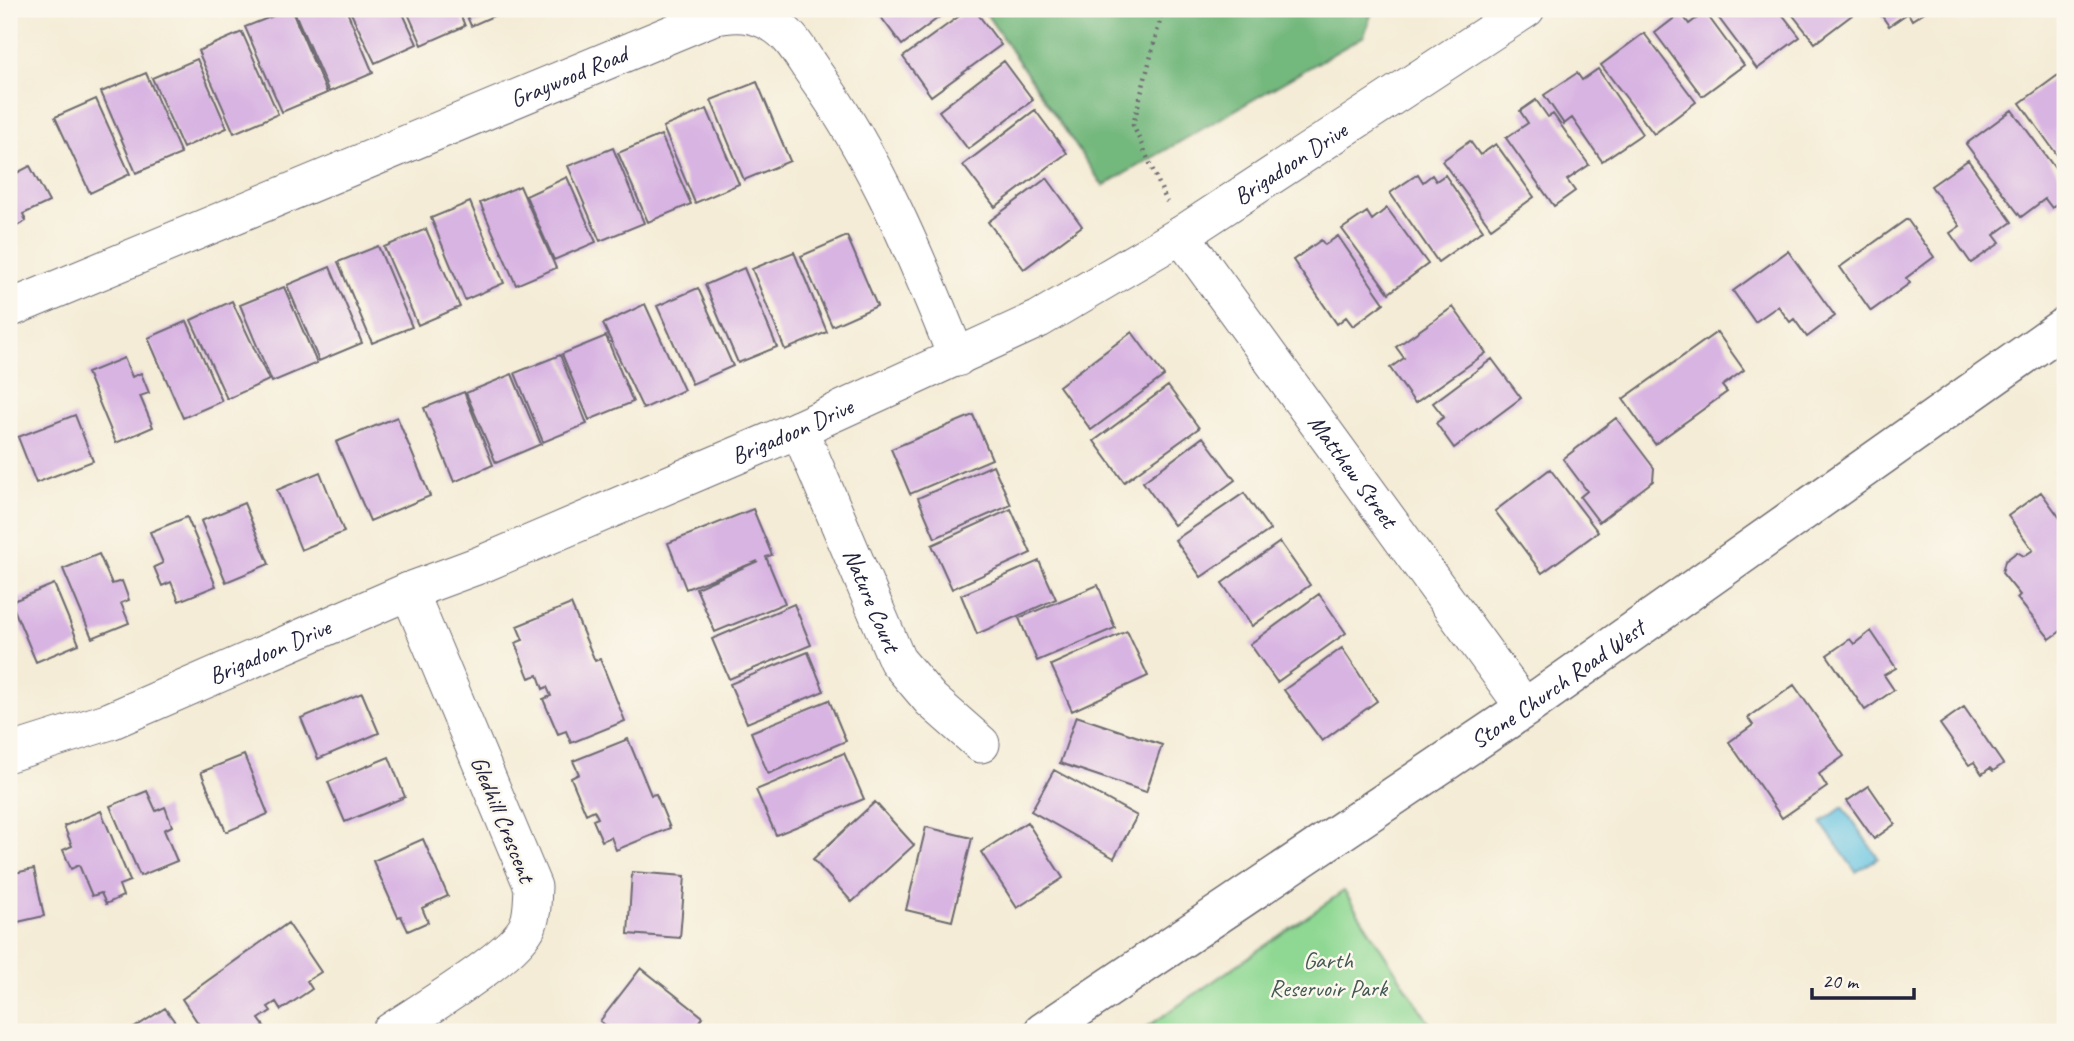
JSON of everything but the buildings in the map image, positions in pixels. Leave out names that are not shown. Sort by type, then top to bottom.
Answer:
[{"type":"main road","name":"Stone Church Road West","points":[[1042,1032],[1525,708],[2065,326]]},
{"type":"street","name":"Brigadoon Drive","points":[[9,753],[110,720],[409,592],[482,564],[799,429],[1040,319],[1181,235],[1526,9]]},
{"type":"street","name":"Graywood Road","points":[[9,309],[712,17],[743,13],[775,25],[788,36],[830,95],[874,167],[910,240],[957,358]]},
{"type":"street","name":"Matthew Street","points":[[1181,235],[1525,708]]},
{"type":"street","name":"Nature Court","points":[[799,429],[897,660],[931,699],[981,744]]},
{"type":"street","name":"Gledhill Crescent","points":[[390,1032],[512,947],[527,928],[532,912],[533,887],[409,592]]},
{"type":"path","points":[[1163,9],[1133,125],[1181,235]]},
{"type":"green space","points":[[983,9],[1373,9],[1364,36],[1103,186]]},
{"type":"green space","name":"Garth Reservoir Park","points":[[1344,891],[1435,1032],[1140,1032]]},
{"type":"water","points":[[1843,807],[1878,858],[1856,872],[1821,823]]}]
